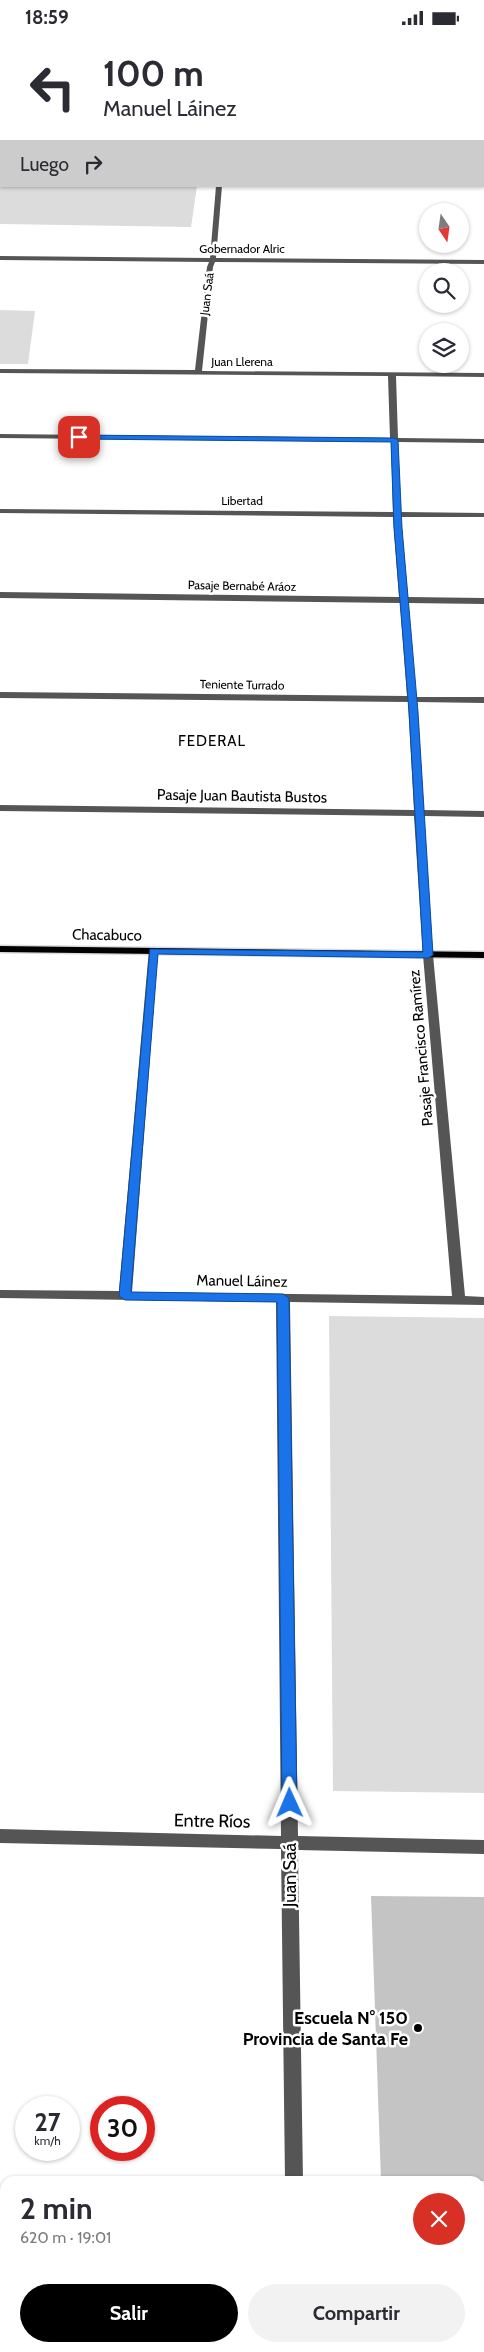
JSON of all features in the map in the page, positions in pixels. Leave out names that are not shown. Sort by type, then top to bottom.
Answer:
[{"type":"main road","name":"Chacabuco","points":[[0,949],[484,955]]},
{"type":"street","name":"Juan Saá","points":[[198,373],[213,260],[219,187]]},
{"type":"street","name":"Gobernador Alric","points":[[0,258],[484,262]]},
{"type":"street","name":"Juan Llerena","points":[[0,371],[484,375]]},
{"type":"street","name":"Pasaje Francisco Ramírez","points":[[392,374],[397,514],[412,699],[428,955],[459,1300]]},
{"type":"street","points":[[0,436],[484,441]]},
{"type":"street","name":"Libertad","points":[[0,511],[484,515]]},
{"type":"street","name":"Pasaje Bernabé Aráoz","points":[[0,595],[484,601]]},
{"type":"street","name":"Teniente Turrado","points":[[0,695],[484,700]]},
{"type":"street","name":"Pasaje Juan Bautista Bustos","points":[[0,808],[484,814]]},
{"type":"street","points":[[125,1296],[153,951]]},
{"type":"street","name":"Manuel Láinez","points":[[0,1294],[484,1301]]},
{"type":"street","name":"Juan Saá","points":[[283,1298],[294,2176]]},
{"type":"street","name":"Entre Ríos","points":[[0,1836],[484,1847]]},
{"type":"shaded area","points":[[0,187],[197,187],[191,227],[0,224]]},
{"type":"shaded area","points":[[0,310],[35,311],[28,364],[0,364]]},
{"type":"shaded area","points":[[329,1316],[484,1318],[484,1793],[333,1791]]},
{"type":"building","name":"Escuela N° 150 Provincia de Santa Fe","points":[[371,1896],[484,1897],[484,2176],[381,2176]]},
{"type":"place","name":"Escuela N° 150 Provincia de Santa Fe","points":[[418,2028]]},
{"type":"district","name":"FEDERAL","points":[[212,741]]},
{"type":"route","points":[[79,437],[394,440],[398,528],[413,712],[428,955],[153,951],[125,1296],[283,1298],[290,1803]]}]
